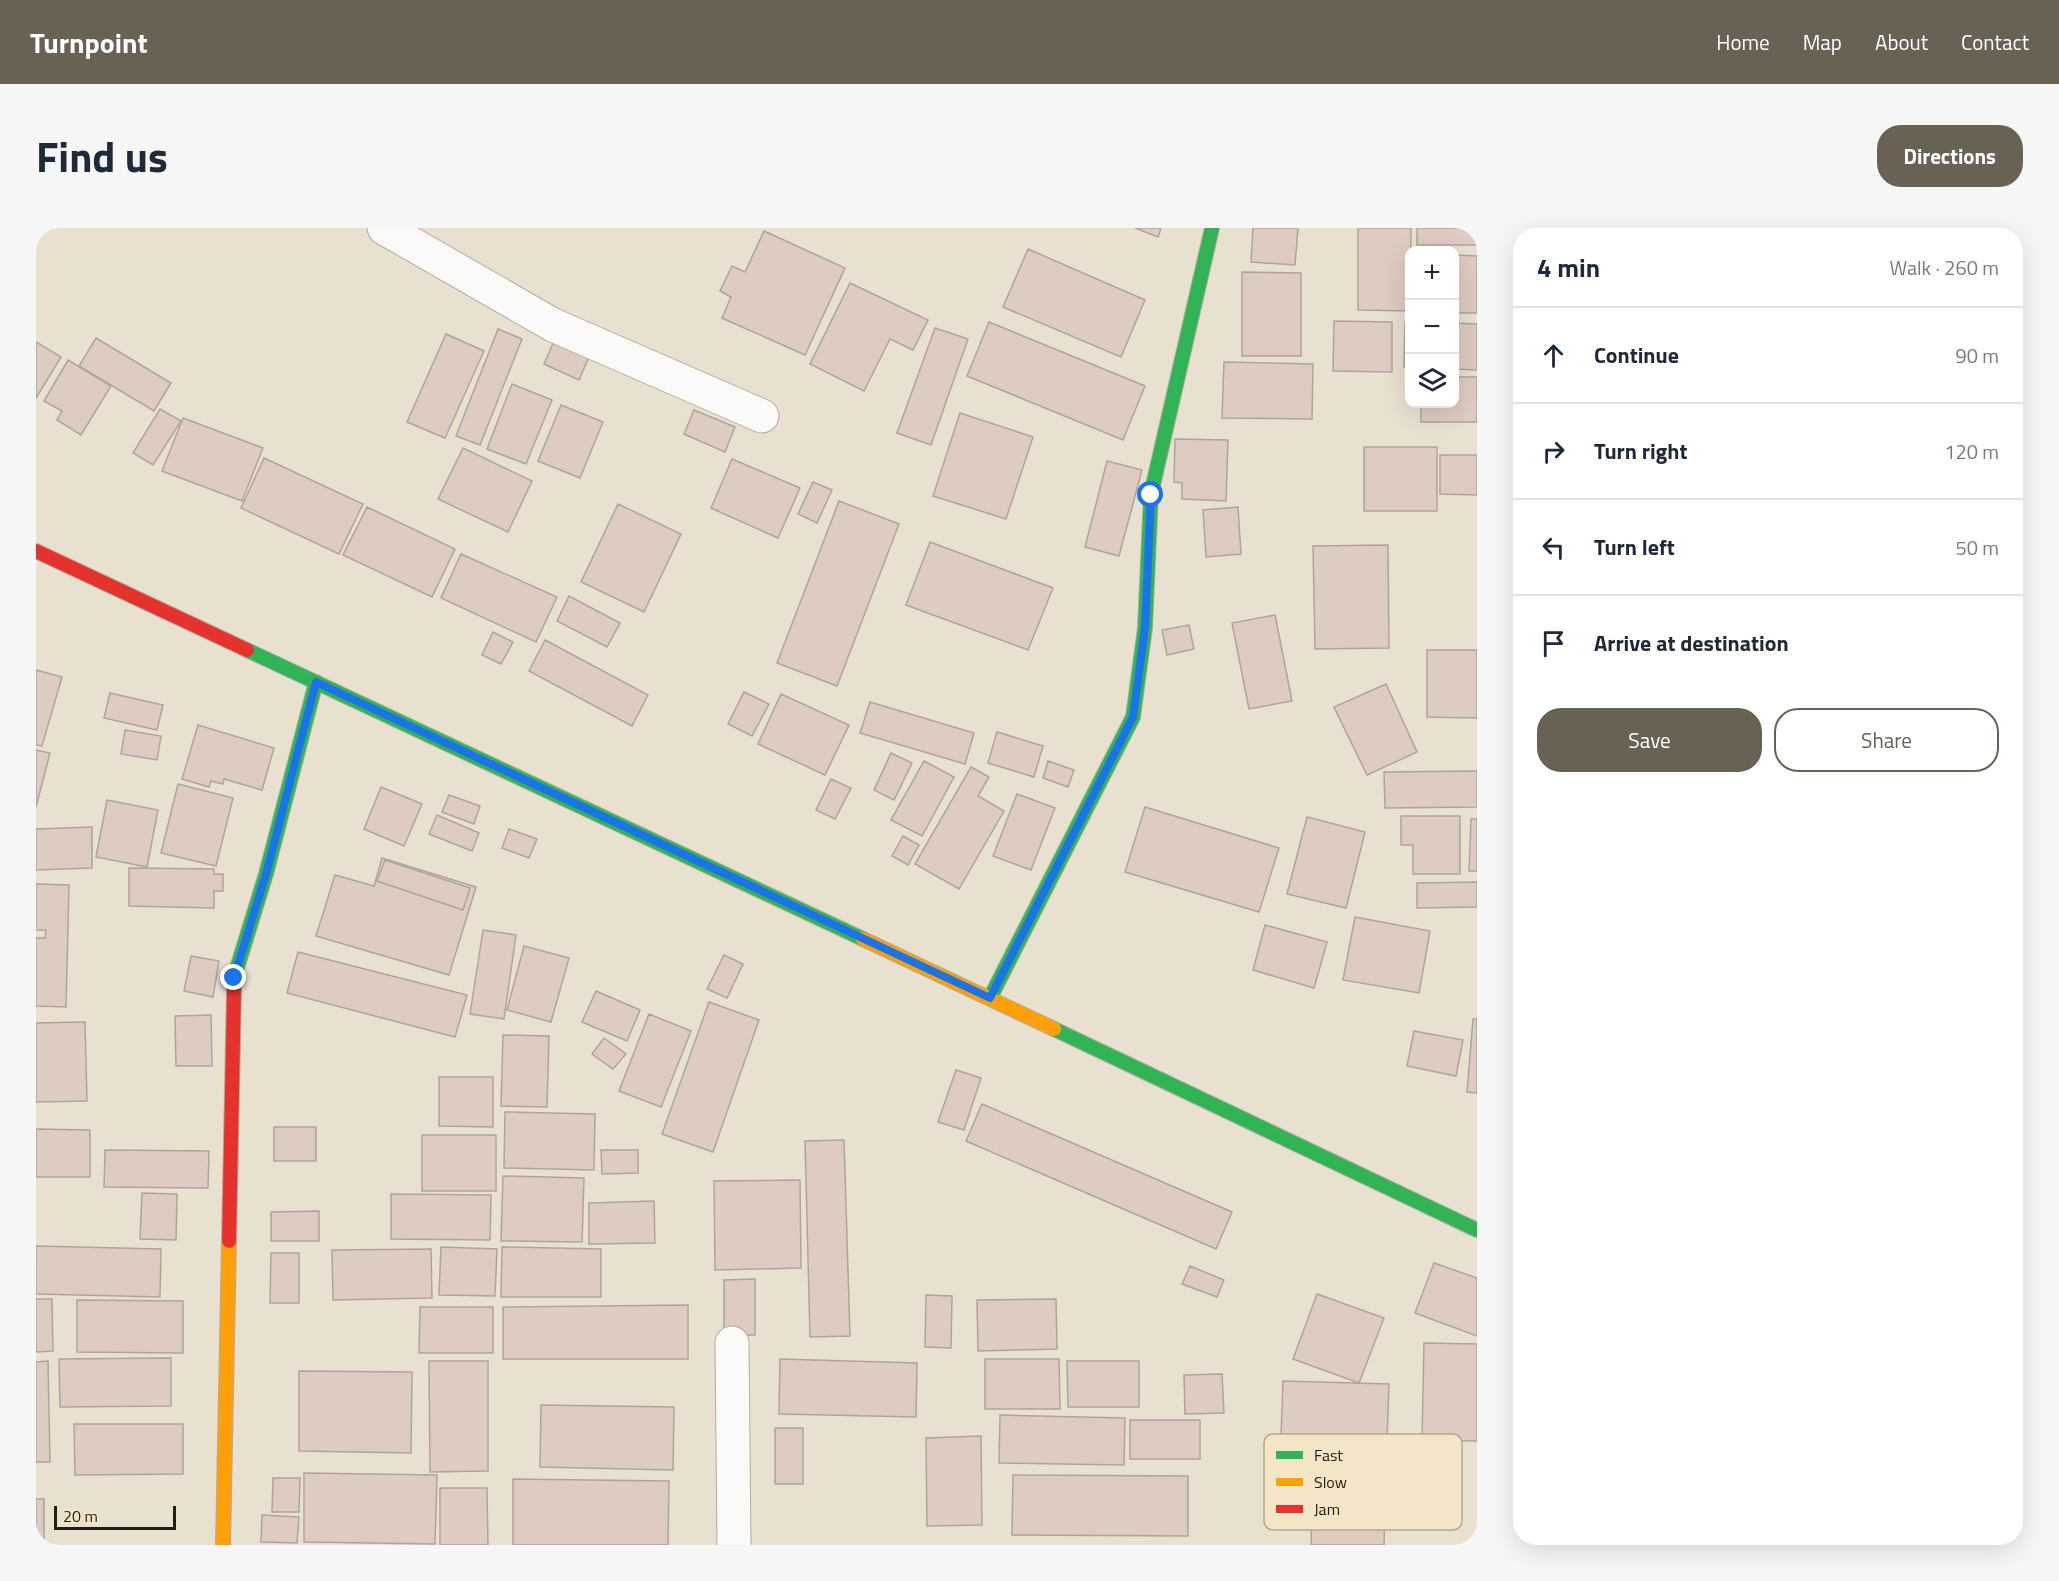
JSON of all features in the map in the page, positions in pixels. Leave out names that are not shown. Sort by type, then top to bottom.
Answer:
[{"type":"street","points":[[384,228],[553,325],[762,416]]},
{"type":"street","points":[[990,998],[1133,717],[1145,628],[1151,495],[1212,228]]},
{"type":"street","points":[[36,551],[990,998],[1477,1230]]},
{"type":"street","points":[[223,1545],[234,978],[266,874],[316,682]]},
{"type":"street","points":[[732,1343],[734,1545]]},
{"type":"building","points":[[1135,228],[1161,228],[1158,237]]},
{"type":"building","points":[[1253,228],[1298,228],[1295,265],[1251,262]]},
{"type":"building","points":[[1358,228],[1411,228],[1411,246],[1405,246],[1405,311],[1358,310]]},
{"type":"building","points":[[1417,228],[1477,228],[1477,245],[1417,245]]},
{"type":"building","points":[[764,231],[845,268],[805,355],[722,318],[731,297],[720,291],[732,266],[745,272]]},
{"type":"building","points":[[1028,249],[1145,300],[1121,357],[1003,307]]},
{"type":"building","points":[[1459,255],[1477,256],[1477,313],[1459,313]]},
{"type":"building","points":[[1242,272],[1301,273],[1301,356],[1242,356]]},
{"type":"building","points":[[850,283],[928,320],[913,350],[890,339],[864,391],[810,364]]},
{"type":"building","points":[[1334,321],[1392,322],[1392,372],[1333,371]]},
{"type":"building","points":[[989,322],[1145,386],[1123,440],[967,376]]},
{"type":"building","points":[[1459,323],[1477,324],[1477,370],[1459,369]]},
{"type":"building","points":[[935,328],[968,339],[931,445],[897,433]]},
{"type":"building","points":[[498,329],[522,339],[480,445],[456,436]]},
{"type":"building","points":[[446,334],[484,351],[445,438],[407,422]]},
{"type":"building","points":[[96,338],[171,383],[154,411],[79,366]]},
{"type":"building","points":[[554,341],[589,357],[579,380],[544,364]]},
{"type":"building","points":[[36,342],[61,357],[36,398]]},
{"type":"building","points":[[68,360],[111,386],[81,435],[57,420],[62,411],[44,401]]},
{"type":"building","points":[[1224,362],[1313,364],[1312,419],[1222,418]]},
{"type":"building","points":[[1459,377],[1477,377],[1477,422],[1421,422],[1421,408],[1459,408]]},
{"type":"building","points":[[512,384],[552,400],[526,464],[487,449]]},
{"type":"building","points":[[561,405],[603,422],[580,478],[538,461]]},
{"type":"building","points":[[160,409],[181,421],[153,465],[133,453]]},
{"type":"building","points":[[694,410],[735,427],[725,452],[684,434]]},
{"type":"building","points":[[960,413],[1033,437],[1006,519],[933,496]]},
{"type":"building","points":[[183,418],[263,448],[242,501],[162,471]]},
{"type":"building","points":[[1175,439],[1228,440],[1226,501],[1182,499],[1182,483],[1174,482]]},
{"type":"building","points":[[1364,447],[1437,447],[1437,511],[1364,511]]},
{"type":"building","points":[[463,448],[532,481],[508,532],[438,499]]},
{"type":"building","points":[[1440,455],[1477,455],[1477,495],[1440,494]]},
{"type":"building","points":[[264,458],[363,504],[339,554],[241,508]]},
{"type":"building","points":[[732,459],[800,488],[778,538],[711,508]]},
{"type":"building","points":[[1107,461],[1142,470],[1119,556],[1085,547]]},
{"type":"building","points":[[813,482],[832,490],[817,523],[798,514]]},
{"type":"building","points":[[839,501],[899,524],[837,686],[777,663]]},
{"type":"building","points":[[618,504],[681,534],[644,612],[581,582]]},
{"type":"building","points":[[367,507],[455,549],[432,597],[343,555]]},
{"type":"building","points":[[1238,507],[1241,554],[1206,557],[1203,510]]},
{"type":"building","points":[[930,542],[1053,588],[1028,650],[906,605]]},
{"type":"building","points":[[1388,545],[1389,648],[1315,649],[1313,546]]},
{"type":"building","points":[[461,554],[557,597],[536,642],[441,598]]},
{"type":"building","points":[[569,596],[620,623],[607,647],[557,621]]},
{"type":"building","points":[[1275,615],[1292,701],[1249,709],[1232,623]]},
{"type":"building","points":[[1189,625],[1194,649],[1167,655],[1162,630]]},
{"type":"building","points":[[493,632],[513,642],[501,664],[482,655]]},
{"type":"building","points":[[545,640],[648,695],[632,726],[529,671]]},
{"type":"building","points":[[1427,650],[1477,650],[1477,718],[1427,717]]},
{"type":"building","points":[[36,670],[62,677],[42,746],[36,745]]},
{"type":"building","points":[[1386,684],[1417,752],[1367,775],[1334,707]]},
{"type":"building","points":[[744,692],[769,704],[752,736],[728,724]]},
{"type":"building","points":[[110,693],[163,705],[157,730],[104,718]]},
{"type":"building","points":[[781,694],[849,725],[825,775],[758,744]]},
{"type":"building","points":[[870,702],[974,733],[965,764],[860,733]]},
{"type":"building","points":[[198,725],[274,748],[262,790],[224,779],[223,784],[211,781],[209,787],[182,779]]},
{"type":"building","points":[[125,730],[161,736],[157,760],[121,754]]},
{"type":"building","points":[[997,732],[1043,746],[1034,777],[988,763]]},
{"type":"building","points":[[36,750],[50,753],[36,807]]},
{"type":"building","points":[[891,753],[912,763],[894,800],[874,790]]},
{"type":"building","points":[[924,761],[954,777],[922,836],[891,820]]},
{"type":"building","points":[[1048,761],[1074,770],[1068,787],[1043,778]]},
{"type":"building","points":[[971,767],[989,777],[978,796],[1004,811],[959,889],[915,864]]},
{"type":"building","points":[[1477,771],[1477,807],[1385,808],[1384,772]]},
{"type":"building","points":[[831,779],[851,788],[835,819],[816,810]]},
{"type":"building","points":[[178,784],[233,798],[216,866],[161,853]]},
{"type":"building","points":[[381,787],[422,804],[404,846],[364,829]]},
{"type":"building","points":[[1017,794],[1055,808],[1031,870],[993,856]]},
{"type":"building","points":[[449,795],[480,806],[474,824],[442,812]]},
{"type":"building","points":[[107,800],[158,810],[147,867],[96,857]]},
{"type":"building","points":[[1145,807],[1279,848],[1259,912],[1125,872]]},
{"type":"building","points":[[437,815],[479,833],[472,851],[429,834]]},
{"type":"building","points":[[1401,816],[1460,816],[1460,874],[1413,874],[1413,845],[1401,845]]},
{"type":"building","points":[[1307,817],[1365,832],[1346,908],[1287,894]]},
{"type":"building","points":[[1471,819],[1477,819],[1477,871],[1469,871]]},
{"type":"building","points":[[92,827],[92,868],[36,870],[36,829]]},
{"type":"building","points":[[509,829],[537,839],[529,858],[502,848]]},
{"type":"building","points":[[903,836],[919,845],[908,865],[892,856]]},
{"type":"building","points":[[382,858],[476,887],[449,975],[316,936],[335,875],[374,886]]},
{"type":"building","points":[[385,860],[470,888],[463,910],[377,881]]},
{"type":"building","points":[[129,868],[214,869],[214,874],[223,874],[223,891],[214,891],[214,908],[129,906]]},
{"type":"building","points":[[1477,882],[1477,907],[1417,908],[1417,883]]},
{"type":"building","points":[[36,884],[69,885],[66,1007],[36,1006],[36,938],[45,938],[46,930],[36,930]]},
{"type":"building","points":[[1355,917],[1430,931],[1419,993],[1343,980]]},
{"type":"building","points":[[1265,925],[1327,942],[1314,988],[1253,970]]},
{"type":"building","points":[[483,930],[516,935],[504,1019],[470,1014]]},
{"type":"building","points":[[524,946],[569,958],[551,1022],[507,1010]]},
{"type":"building","points":[[298,952],[467,995],[455,1037],[287,993]]},
{"type":"building","points":[[724,955],[743,964],[727,998],[707,989]]},
{"type":"building","points":[[191,956],[219,961],[213,997],[184,991]]},
{"type":"building","points":[[596,991],[640,1010],[627,1041],[582,1022]]},
{"type":"building","points":[[709,1002],[759,1020],[713,1152],[662,1134]]},
{"type":"building","points":[[649,1014],[691,1031],[661,1107],[619,1091]]},
{"type":"building","points":[[211,1015],[212,1066],[176,1066],[175,1016]]},
{"type":"building","points":[[1473,1019],[1477,1019],[1477,1093],[1467,1092]]},
{"type":"building","points":[[85,1022],[87,1101],[36,1102],[36,1023]]},
{"type":"building","points":[[1414,1031],[1463,1040],[1456,1076],[1407,1066]]},
{"type":"building","points":[[503,1035],[549,1036],[547,1107],[501,1106]]},
{"type":"building","points":[[604,1038],[626,1054],[613,1069],[592,1054]]},
{"type":"building","points":[[956,1070],[981,1078],[964,1130],[938,1122]]},
{"type":"building","points":[[439,1077],[493,1077],[493,1127],[439,1126]]},
{"type":"building","points":[[982,1104],[1232,1212],[1216,1249],[966,1141]]},
{"type":"building","points":[[505,1112],[595,1114],[594,1170],[504,1168]]},
{"type":"building","points":[[274,1127],[316,1127],[316,1161],[274,1161]]},
{"type":"building","points":[[36,1129],[90,1130],[90,1177],[36,1177]]},
{"type":"building","points":[[422,1135],[496,1135],[496,1191],[422,1191]]},
{"type":"building","points":[[844,1140],[850,1336],[810,1337],[805,1141]]},
{"type":"building","points":[[105,1150],[209,1151],[208,1188],[104,1187]]},
{"type":"building","points":[[601,1150],[638,1150],[638,1173],[602,1174]]},
{"type":"building","points":[[503,1176],[584,1178],[582,1242],[501,1241]]},
{"type":"building","points":[[800,1180],[801,1268],[715,1270],[714,1181]]},
{"type":"building","points":[[142,1193],[177,1194],[176,1240],[140,1239]]},
{"type":"building","points":[[391,1194],[491,1195],[490,1240],[391,1239]]},
{"type":"building","points":[[654,1201],[655,1243],[589,1244],[589,1203]]},
{"type":"building","points":[[319,1211],[319,1241],[271,1241],[271,1212]]},
{"type":"building","points":[[36,1246],[161,1249],[160,1297],[36,1294]]},
{"type":"building","points":[[441,1247],[497,1249],[495,1296],[439,1295]]},
{"type":"building","points":[[502,1247],[601,1249],[601,1297],[501,1297]]},
{"type":"building","points":[[431,1249],[432,1298],[333,1300],[332,1250]]},
{"type":"building","points":[[271,1253],[299,1253],[299,1303],[270,1303]]},
{"type":"building","points":[[1434,1263],[1477,1278],[1477,1336],[1415,1313]]},
{"type":"building","points":[[1190,1266],[1224,1280],[1217,1297],[1182,1284]]},
{"type":"building","points":[[755,1279],[755,1335],[724,1335],[724,1280]]},
{"type":"building","points":[[1317,1294],[1384,1318],[1359,1383],[1293,1359]]},
{"type":"building","points":[[926,1295],[952,1296],[951,1348],[925,1347]]},
{"type":"building","points":[[36,1299],[52,1299],[53,1351],[36,1352]]},
{"type":"building","points":[[1056,1299],[1057,1349],[978,1351],[977,1300]]},
{"type":"building","points":[[77,1300],[183,1301],[183,1353],[77,1352]]},
{"type":"building","points":[[688,1305],[688,1359],[503,1359],[503,1307]]},
{"type":"building","points":[[420,1307],[493,1307],[493,1353],[419,1353]]},
{"type":"building","points":[[1424,1343],[1477,1344],[1477,1441],[1462,1441],[1462,1434],[1422,1434]]},
{"type":"building","points":[[171,1358],[171,1406],[60,1407],[59,1359]]},
{"type":"building","points":[[780,1359],[917,1363],[916,1417],[779,1414]]},
{"type":"building","points":[[985,1359],[1059,1359],[1060,1409],[985,1409]]},
{"type":"building","points":[[48,1361],[50,1462],[36,1462],[36,1362]]},
{"type":"building","points":[[429,1361],[488,1361],[488,1471],[430,1472]]},
{"type":"building","points":[[1067,1361],[1139,1361],[1139,1407],[1068,1407]]},
{"type":"building","points":[[299,1371],[412,1372],[411,1453],[299,1451]]},
{"type":"building","points":[[1222,1374],[1224,1413],[1185,1414],[1184,1375]]},
{"type":"building","points":[[1283,1381],[1389,1384],[1387,1434],[1281,1434]]},
{"type":"building","points":[[541,1405],[674,1407],[673,1470],[540,1467]]},
{"type":"building","points":[[1000,1415],[1125,1418],[1124,1465],[999,1463]]},
{"type":"building","points":[[1130,1420],[1200,1420],[1200,1459],[1130,1459]]},
{"type":"building","points":[[74,1424],[183,1424],[183,1474],[75,1475]]},
{"type":"building","points":[[775,1428],[803,1428],[803,1484],[775,1484]]},
{"type":"building","points":[[981,1436],[982,1525],[927,1526],[926,1438]]},
{"type":"building","points":[[304,1473],[437,1475],[435,1544],[304,1542]]},
{"type":"building","points":[[1013,1475],[1188,1476],[1188,1536],[1012,1535]]},
{"type":"building","points":[[273,1478],[300,1478],[299,1512],[272,1512]]},
{"type":"building","points":[[513,1479],[669,1481],[668,1545],[513,1545]]},
{"type":"building","points":[[440,1488],[487,1488],[488,1545],[440,1545]]},
{"type":"building","points":[[36,1499],[44,1499],[44,1545],[36,1545]]},
{"type":"building","points":[[262,1515],[299,1517],[297,1543],[261,1542]]},
{"type":"building","points":[[1311,1530],[1384,1530],[1384,1545],[1311,1545]]},
{"type":"traffic: fast","points":[[990,998],[1133,717],[1145,628],[1151,494],[1212,228]]},
{"type":"traffic: fast","points":[[247,650],[863,939]]},
{"type":"traffic: fast","points":[[234,989],[234,978],[266,874],[316,682]]},
{"type":"traffic: fast","points":[[1054,1029],[1477,1230]]},
{"type":"traffic: slow","points":[[863,939],[1054,1029]]},
{"type":"traffic: slow","points":[[223,1545],[229,1241]]},
{"type":"traffic: jam","points":[[36,551],[247,650]]},
{"type":"traffic: jam","points":[[229,1241],[234,989]]},
{"type":"route","points":[[234,978],[266,874],[316,682],[990,998],[1133,717],[1145,628],[1151,495]]}]
